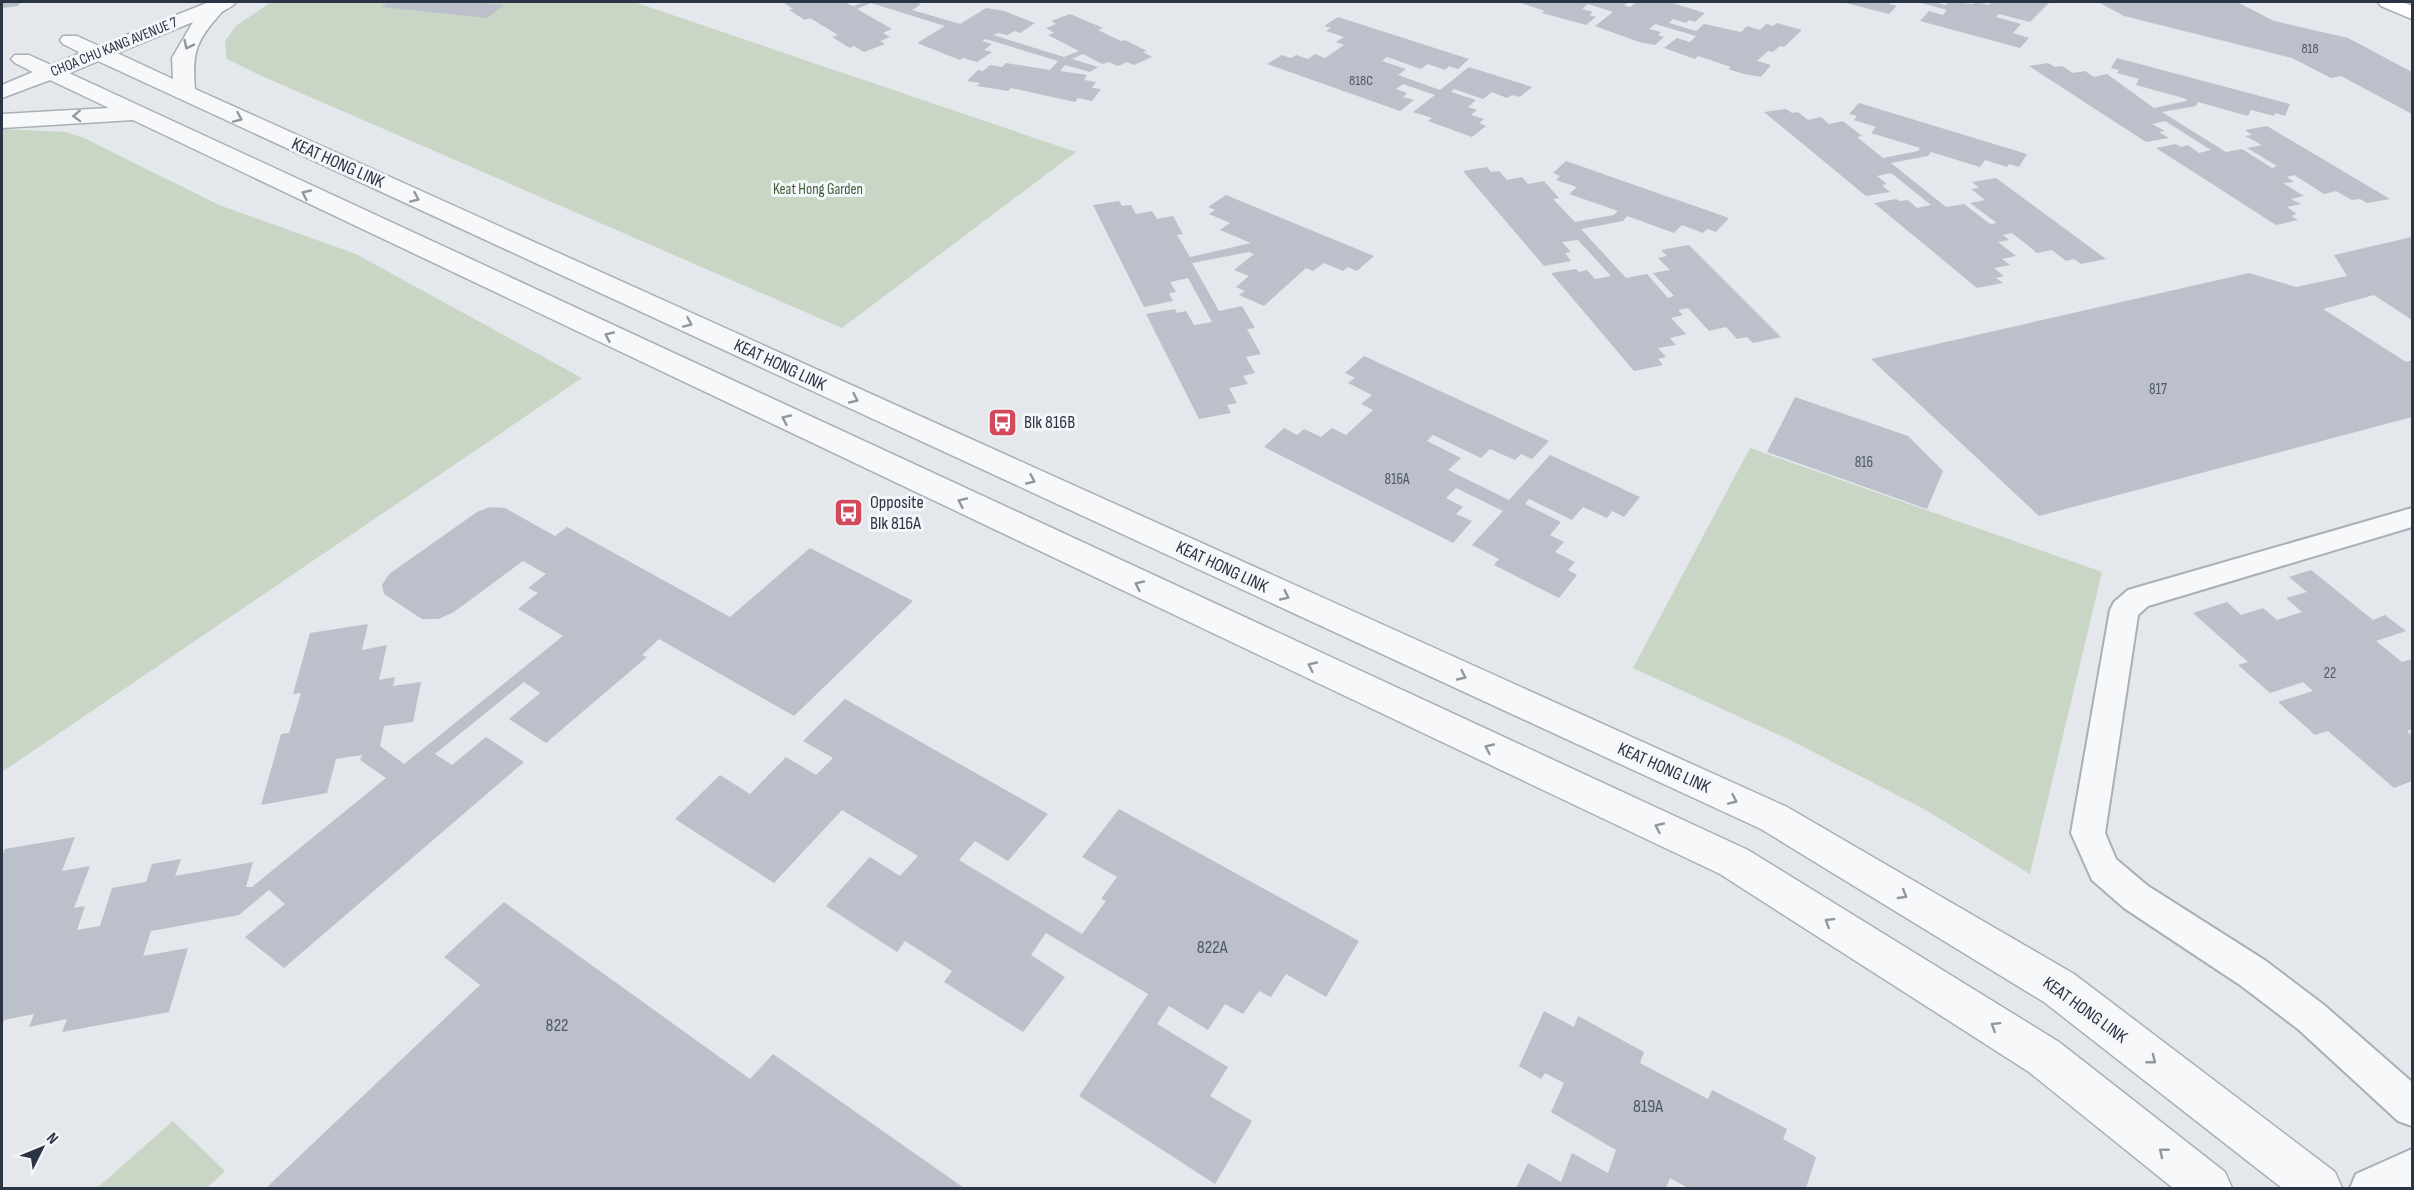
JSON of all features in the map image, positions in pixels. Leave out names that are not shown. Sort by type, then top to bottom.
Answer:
[{"type":"main road","points":[[2388,2],[2412,13]]},
{"type":"street","name":"CHOA CHU KANG AVENUE 7","points":[[2,92],[221,3]]},
{"type":"street","points":[[185,93],[182,58],[192,36],[221,3]]},
{"type":"street","name":"CHOA CHU KANG AVENUE 7","points":[[2,67],[96,30]]},
{"type":"street","name":"KEAT HONG LINK","points":[[70,40],[1774,818],[2059,988],[2319,1188]]},
{"type":"street","points":[[22,60],[1734,862],[2044,1057],[2209,1188]]},
{"type":"street","points":[[2,121],[135,114]]},
{"type":"lane","points":[[2412,518],[2138,598],[2124,610],[2088,833],[2104,869],[2136,897],[2253,973],[2311,1017],[2412,1107]]},
{"type":"lane","points":[[2370,1188],[2412,1169]]},
{"type":"green space","name":"Keat Hong Garden","points":[[271,2],[634,2],[1076,152],[842,328],[227,59],[225,41],[236,26]]},
{"type":"green space","points":[[2,129],[66,132],[84,138],[219,205],[356,254],[582,378],[2,772]]},
{"type":"green space","points":[[1750,448],[2102,572],[2030,874],[1924,809],[1790,740],[1633,668]]},
{"type":"green space","points":[[173,1121],[225,1171],[207,1188],[97,1188]]},
{"type":"building","points":[[2,2],[21,2],[18,6],[2,8]]},
{"type":"building","points":[[389,2],[467,2],[504,5],[487,18],[381,7]]},
{"type":"building","points":[[844,2],[853,6],[865,2],[913,2],[921,4],[912,10],[960,24],[986,8],[1004,11],[1035,23],[1020,33],[1015,31],[1007,35],[998,33],[993,35],[1064,57],[1079,51],[1048,35],[1054,33],[1046,28],[1056,24],[1051,21],[1070,14],[1103,28],[1098,30],[1147,51],[1143,52],[1152,57],[1134,65],[1127,62],[1118,66],[1109,62],[1102,64],[1083,54],[1072,59],[1098,67],[1090,72],[1065,65],[1060,71],[1087,75],[1084,80],[1096,82],[1092,88],[1101,89],[1092,101],[1078,98],[1075,102],[1011,88],[1008,91],[977,86],[980,83],[967,81],[978,70],[983,71],[990,65],[1002,67],[1006,63],[1050,70],[1058,61],[986,39],[982,41],[992,44],[984,50],[992,52],[977,62],[963,58],[960,60],[917,43],[945,26],[871,3],[857,9],[892,29],[883,33],[890,37],[880,41],[885,44],[864,52],[854,46],[850,48],[832,37],[838,35],[810,18],[805,20],[789,10],[793,9],[784,3]]},
{"type":"building","points":[[1518,2],[1629,2],[1624,5],[1630,7],[1637,2],[1669,2],[1705,13],[1695,22],[1689,20],[1686,23],[1673,19],[1669,23],[1696,31],[1704,24],[1741,32],[1747,26],[1760,30],[1766,24],[1773,26],[1777,23],[1802,30],[1784,47],[1780,46],[1773,52],[1768,51],[1757,61],[1771,65],[1761,77],[1728,69],[1731,67],[1698,56],[1695,59],[1664,48],[1677,38],[1690,42],[1696,36],[1655,24],[1649,29],[1661,32],[1658,35],[1664,37],[1655,45],[1639,42],[1595,26],[1613,12],[1588,4],[1582,9],[1593,12],[1589,15],[1596,17],[1586,25],[1542,13],[1545,11]]},
{"type":"building","points":[[1842,2],[1891,2],[1889,4],[1897,6],[1889,14]]},
{"type":"building","points":[[1918,2],[1946,5],[1949,2],[1973,4],[1975,2],[1989,5],[1992,2],[2050,2],[2030,22],[1999,14],[1996,17],[2021,24],[2013,33],[2029,38],[2020,48],[1920,21],[1929,11],[1943,15],[1947,10]]},
{"type":"building","points":[[2098,2],[2237,2],[2274,21],[2348,38],[2412,72],[2412,114],[2341,76],[2331,78],[2292,58],[2124,16]]},
{"type":"building","points":[[1338,17],[1469,59],[1458,69],[1449,66],[1445,70],[1428,64],[1421,69],[1387,57],[1382,61],[1406,69],[1398,75],[1440,90],[1469,67],[1532,87],[1520,97],[1512,95],[1507,98],[1492,92],[1483,99],[1454,89],[1451,92],[1476,100],[1468,107],[1477,110],[1471,115],[1484,119],[1479,123],[1486,126],[1472,137],[1428,121],[1432,118],[1413,112],[1435,95],[1403,84],[1396,89],[1407,93],[1403,97],[1414,100],[1400,111],[1267,64],[1282,55],[1291,58],[1296,55],[1308,59],[1315,54],[1325,58],[1344,45],[1336,42],[1344,37],[1326,31],[1331,28],[1324,26]]},
{"type":"building","points":[[2117,58],[2290,104],[2285,116],[2276,113],[2274,116],[2251,110],[2248,116],[2198,102],[2196,106],[2162,112],[2226,152],[2242,149],[2272,168],[2277,166],[2247,148],[2262,145],[2245,136],[2252,135],[2245,130],[2267,126],[2390,199],[2367,203],[2360,199],[2352,200],[2336,191],[2324,194],[2294,175],[2287,177],[2294,182],[2283,183],[2304,196],[2291,199],[2301,204],[2287,207],[2297,214],[2291,216],[2298,220],[2276,225],[2156,148],[2176,144],[2181,147],[2188,145],[2199,153],[2211,150],[2165,121],[2152,124],[2165,131],[2159,132],[2169,138],[2146,142],[2029,66],[2048,63],[2055,67],[2062,66],[2073,73],[2085,71],[2094,77],[2107,74],[2154,108],[2186,101],[2187,99],[2136,85],[2139,79],[2117,73],[2119,70],[2111,68]]},
{"type":"building","points":[[1859,103],[2027,154],[2019,167],[2009,164],[2007,167],[1985,160],[1980,167],[1931,152],[1928,156],[1891,163],[1946,207],[1964,204],[1990,224],[1997,223],[1970,203],[1985,200],[1971,189],[1979,188],[1972,182],[1996,178],[2106,259],[2081,264],[2074,259],[2066,261],[2052,250],[2037,253],[2012,233],[2003,235],[2009,240],[1998,242],[2016,256],[2002,259],[2010,265],[1994,268],[2004,276],[1996,278],[2003,283],[1977,288],[1874,203],[1896,199],[1908,200],[1917,208],[1931,205],[1891,173],[1877,176],[1887,184],[1882,185],[1890,192],[1866,196],[1764,112],[1786,109],[1792,113],[1798,112],[1808,120],[1821,117],[1829,124],[1843,121],[1862,136],[1857,137],[1883,158],[1918,151],[1920,148],[1871,133],[1876,127],[1854,120],[1857,116],[1849,114]]},
{"type":"building","points":[[1566,161],[1729,218],[1716,232],[1707,229],[1703,233],[1682,225],[1674,233],[1627,216],[1623,221],[1581,229],[1626,278],[1647,274],[1668,298],[1674,296],[1653,273],[1670,270],[1658,258],[1667,256],[1661,250],[1689,245],[1781,337],[1753,343],[1747,337],[1737,339],[1726,327],[1709,331],[1688,308],[1678,310],[1683,315],[1671,318],[1686,334],[1670,338],[1676,345],[1658,348],[1666,357],[1658,359],[1663,365],[1634,371],[1551,273],[1576,269],[1579,272],[1587,270],[1595,279],[1611,276],[1578,240],[1562,242],[1571,252],[1565,253],[1571,261],[1544,266],[1463,171],[1487,167],[1491,172],[1499,171],[1507,180],[1522,177],[1528,184],[1544,181],[1559,198],[1553,199],[1575,222],[1614,215],[1618,211],[1569,194],[1577,187],[1556,180],[1560,176],[1553,173]]},
{"type":"building","points":[[1226,195],[1374,256],[1357,271],[1348,267],[1343,271],[1324,263],[1313,271],[1306,268],[1264,306],[1239,295],[1245,291],[1236,287],[1249,276],[1234,270],[1254,254],[1249,252],[1192,263],[1219,311],[1242,306],[1255,328],[1247,329],[1261,354],[1246,357],[1255,373],[1243,376],[1248,384],[1229,388],[1237,403],[1227,405],[1231,413],[1199,419],[1146,314],[1175,309],[1177,313],[1186,311],[1194,325],[1212,322],[1188,278],[1170,282],[1176,292],[1169,293],[1173,301],[1144,307],[1093,205],[1119,201],[1122,206],[1131,205],[1136,214],[1152,211],[1157,219],[1173,216],[1183,234],[1177,235],[1190,257],[1251,243],[1220,230],[1230,223],[1209,214],[1215,210],[1208,207]]},
{"type":"building","points":[[2412,237],[2412,320],[2374,295],[2323,309],[2406,362],[2412,360],[2412,417],[2039,516],[1871,359],[2249,273],[2296,287],[2347,276],[2334,255]]},
{"type":"building","points":[[1364,356],[1549,441],[1532,459],[1521,454],[1515,460],[1490,449],[1481,458],[1433,435],[1427,441],[1461,458],[1448,470],[1509,500],[1550,455],[1640,497],[1624,517],[1612,511],[1607,518],[1583,507],[1572,520],[1529,499],[1525,504],[1561,522],[1550,535],[1564,542],[1555,552],[1575,562],[1568,570],[1577,575],[1559,598],[1494,565],[1499,559],[1472,545],[1503,511],[1456,488],[1446,498],[1463,507],[1456,514],[1472,521],[1453,543],[1264,447],[1284,428],[1297,435],[1304,429],[1321,437],[1332,428],[1346,435],[1373,410],[1361,404],[1372,395],[1348,383],[1355,378],[1345,373]]},
{"type":"building","points":[[1795,397],[1908,436],[1943,471],[1927,509],[1767,452]]},
{"type":"building","points":[[490,507],[505,508],[555,536],[567,527],[730,617],[810,548],[913,601],[794,716],[659,639],[642,655],[647,657],[546,743],[509,719],[540,693],[524,682],[435,754],[452,765],[486,737],[524,762],[284,968],[245,937],[285,904],[269,890],[239,915],[151,931],[143,956],[188,948],[169,1012],[62,1032],[67,1019],[29,1027],[34,1014],[4,1020],[2,1026],[2,856],[5,849],[75,837],[62,871],[90,866],[74,908],[85,906],[77,930],[100,926],[112,888],[146,882],[152,864],[181,859],[175,876],[253,862],[246,887],[252,887],[386,778],[360,760],[362,755],[336,759],[327,793],[261,805],[281,734],[289,733],[301,693],[293,694],[310,633],[368,624],[362,650],[387,645],[379,680],[395,677],[393,686],[421,682],[413,722],[384,726],[380,746],[404,764],[563,636],[518,609],[538,593],[528,588],[546,574],[523,561],[454,612],[438,619],[422,619],[384,594],[382,585],[389,574],[477,512]]},
{"type":"building","points":[[2311,570],[2373,620],[2385,615],[2406,631],[2376,641],[2402,662],[2412,659],[2412,729],[2407,731],[2412,736],[2412,781],[2394,788],[2328,731],[2315,735],[2278,702],[2313,691],[2303,682],[2270,693],[2238,665],[2248,662],[2193,613],[2227,602],[2241,615],[2263,608],[2277,620],[2302,612],[2286,598],[2307,592],[2289,577]]},
{"type":"building","points":[[845,699],[1048,814],[1008,861],[975,841],[959,860],[1082,934],[1106,901],[1101,899],[1117,877],[1082,857],[1119,809],[1359,941],[1326,997],[1286,974],[1271,997],[1259,991],[1243,1014],[1225,1004],[1208,1030],[1169,1006],[1157,1024],[1228,1067],[1210,1096],[1252,1121],[1215,1184],[1079,1096],[1148,994],[1046,933],[1031,955],[1065,977],[1023,1032],[944,982],[952,971],[905,941],[897,952],[826,906],[870,857],[900,876],[918,856],[842,810],[774,883],[675,819],[720,775],[750,794],[786,757],[816,775],[833,758],[803,741]]},
{"type":"building","points":[[504,902],[750,1079],[773,1054],[964,1188],[266,1188],[480,985],[444,957]]},
{"type":"building","points":[[1544,1011],[1574,1027],[1578,1016],[1644,1052],[1640,1063],[1708,1099],[1712,1090],[1787,1129],[1783,1139],[1816,1157],[1806,1188],[1688,1188],[1670,1178],[1666,1188],[1516,1188],[1528,1163],[1561,1182],[1572,1153],[1608,1173],[1616,1150],[1551,1112],[1564,1083],[1545,1073],[1541,1079],[1519,1066]]},
{"type":"place","name":"Blk 816B","points":[[1003,422]]},
{"type":"place","name":"Opposite Blk 816A","points":[[849,512]]}]
